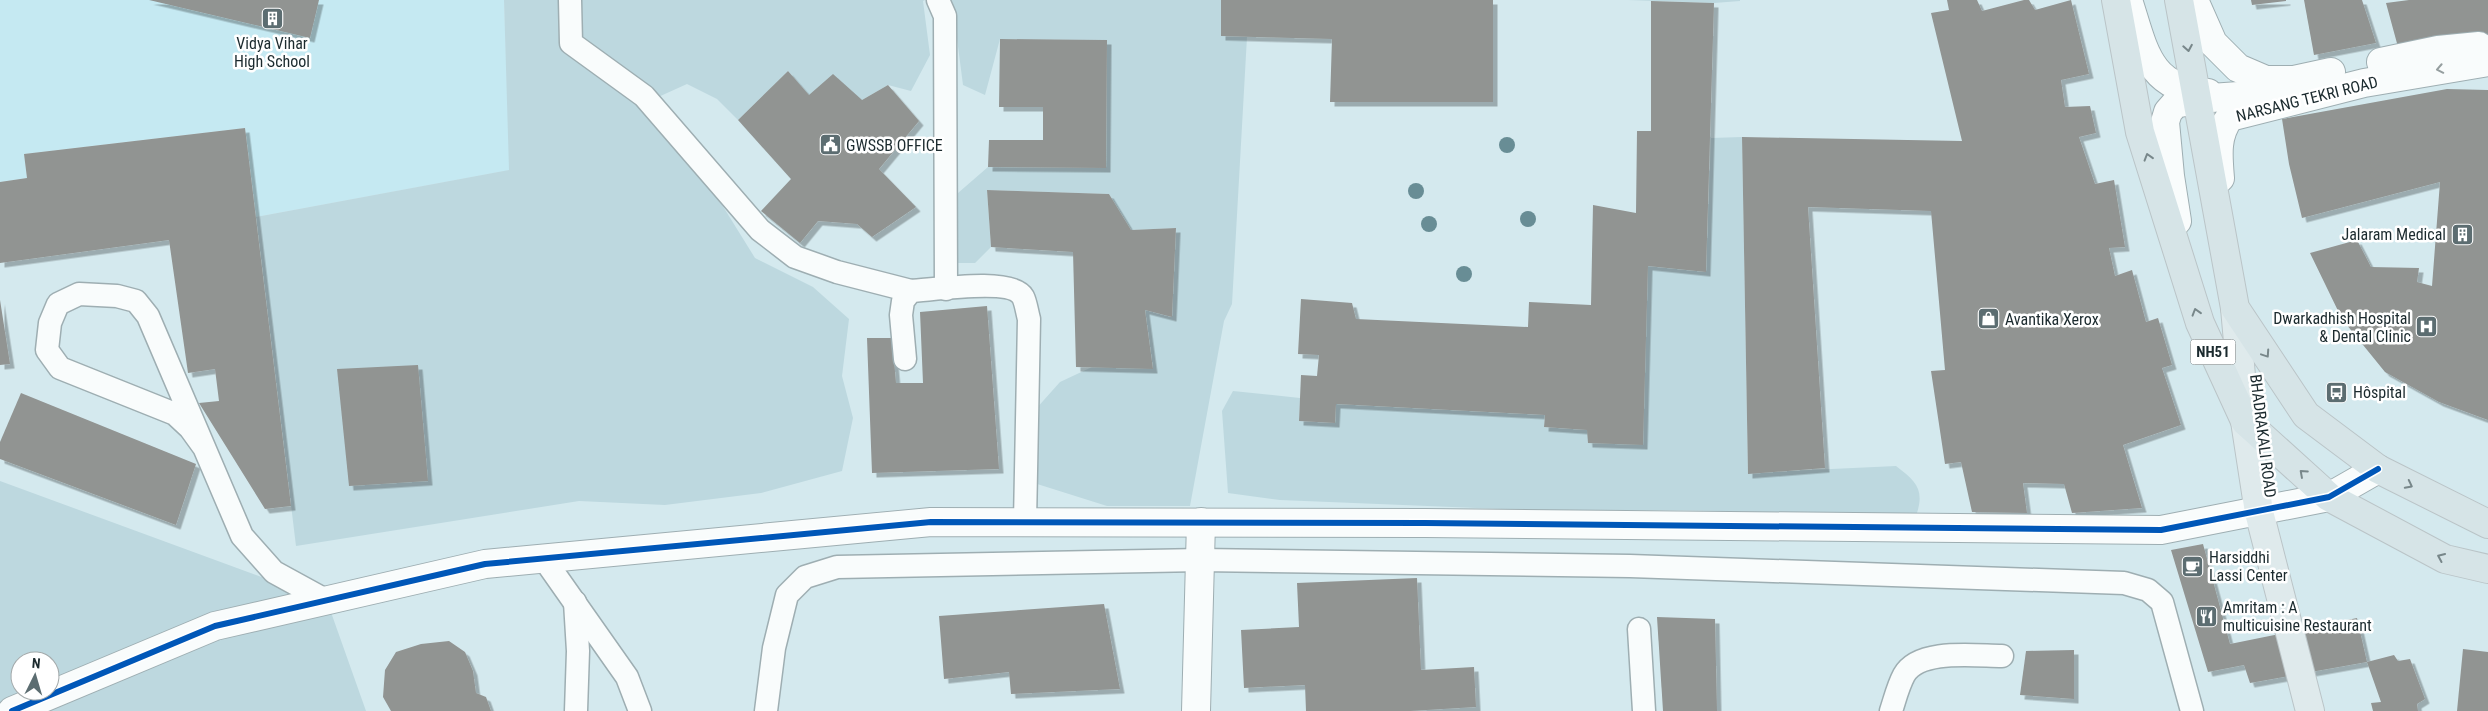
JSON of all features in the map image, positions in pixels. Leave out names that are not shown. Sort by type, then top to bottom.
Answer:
[{"type":"highway","name":"NH51","points":[[2116,0],[2140,132],[2200,323],[2245,421],[2329,497],[2445,559],[2488,569]]},
{"type":"highway","name":"NH51","points":[[2179,0],[2235,308],[2306,414],[2378,469],[2488,524]]},
{"type":"main road","name":"BHADRAKALI ROAD","points":[[2235,308],[2245,421],[2259,512],[2310,711]]},
{"type":"street","points":[[2128,0],[2148,60],[2164,79],[2196,96]]},
{"type":"street","name":"NARSANG TEKRI ROAD","points":[[2194,0],[2213,43],[2238,68],[2266,80],[2294,80],[2438,50],[2488,45]]},
{"type":"street","points":[[2242,96],[2269,94],[2386,61]]},
{"type":"street","name":"NARSANG TEKRI ROAD","points":[[2235,308],[2219,170],[2218,140],[2223,125],[2230,116],[2364,83],[2488,62]]},
{"type":"street","points":[[2188,287],[2170,176],[2165,122],[2168,112],[2174,104],[2196,96],[2314,95]]},
{"type":"street","points":[[12,711],[215,626],[485,564],[931,522],[1202,522],[2161,530],[2329,497],[2378,469]]},
{"type":"street","points":[[1196,711],[1202,522]]},
{"type":"lane","points":[[570,0],[570,43],[644,96],[760,230],[795,257],[837,272],[910,291],[983,286],[1013,288],[1023,296],[1029,319],[1025,522]]},
{"type":"lane","points":[[938,0],[945,16],[946,289]]},
{"type":"lane","points":[[905,359],[902,316],[903,301],[910,291]]},
{"type":"lane","points":[[203,446],[190,428],[175,414],[60,368],[47,350],[50,323],[58,304],[79,294],[117,296],[136,301],[148,316],[242,536],[274,572],[327,601]]},
{"type":"lane","points":[[544,559],[627,677],[640,711]]},
{"type":"lane","points":[[766,711],[774,648],[787,595],[805,577],[837,567],[1201,560],[1630,566],[2124,583],[2148,590],[2162,602],[2192,711]]},
{"type":"lane","points":[[575,601],[578,651],[576,711]]},
{"type":"lane","points":[[1638,629],[1644,711]]},
{"type":"lane","points":[[1891,711],[1905,674],[1915,662],[1937,656],[2002,656]]},
{"type":"shaded area","points":[[0,0],[504,0],[510,170],[256,217],[245,128],[24,154],[27,178],[0,182]]},
{"type":"shaded area","points":[[504,0],[925,0],[923,1],[930,55],[911,91],[888,85],[862,100],[809,95],[788,71],[738,120],[717,99],[687,84],[656,98],[657,129],[719,200],[755,258],[813,287],[849,319],[842,376],[853,418],[842,471],[761,493],[665,505],[579,501],[296,546],[256,217],[509,170]]},
{"type":"shaded area","points":[[952,0],[1221,0],[1221,36],[1247,37],[1232,304],[1224,321],[1190,506],[1107,506],[1034,483],[1035,410],[1060,382],[1092,367],[1153,368],[1145,310],[1172,317],[1176,228],[1131,230],[1109,194],[987,190],[991,247],[975,263],[958,263],[952,232],[958,193],[988,167],[1106,168],[1107,40],[1000,39],[985,95],[963,85]]},
{"type":"shaded area","points":[[1628,0],[1740,0],[1740,1],[1714,3]]},
{"type":"shaded area","points":[[1742,137],[1748,473],[1896,466],[1917,487],[1920,499],[1916,516],[1678,510],[1529,510],[1280,500],[1228,493],[1222,411],[1233,391],[1300,398],[1299,421],[1335,423],[1336,404],[1545,415],[1544,427],[1587,430],[1642,445],[1648,266],[1706,272],[1711,138]]},
{"type":"shaded area","points":[[0,481],[327,601],[366,711],[0,711]]},
{"type":"building","name":"Vidya Vihar High School","points":[[149,0],[319,0],[310,38]]},
{"type":"building","points":[[1221,0],[1493,0],[1493,102],[1330,102],[1332,39],[1221,36]]},
{"type":"building","points":[[1947,0],[1977,0],[1982,11],[2024,0],[2029,0],[2035,10],[2071,0],[2089,74],[2061,80],[2065,107],[2090,106],[2096,133],[2079,137],[2095,184],[2114,180],[2125,247],[2109,248],[2115,276],[2132,270],[2146,322],[2158,318],[2172,365],[2162,368],[2181,425],[2123,445],[2142,508],[2072,513],[2064,484],[2023,483],[2027,513],[1972,512],[1961,462],[1945,464],[1931,371],[1945,370],[1931,211],[1808,207],[1825,468],[1748,474],[1742,137],[1962,141],[1931,13],[1949,10]]},
{"type":"building","points":[[2251,0],[2286,0],[2286,1],[2252,5]]},
{"type":"building","points":[[2304,0],[2362,0],[2376,43],[2314,55]]},
{"type":"building","points":[[2409,0],[2488,0],[2488,34],[2398,47],[2386,3]]},
{"type":"building","points":[[1651,1],[1714,3],[1706,272],[1648,266],[1643,445],[1588,443],[1587,430],[1544,427],[1545,415],[1336,404],[1335,423],[1299,421],[1301,375],[1317,376],[1319,355],[1298,354],[1301,299],[1352,303],[1356,319],[1528,327],[1529,302],[1591,305],[1593,205],[1636,213],[1637,131],[1651,131]]},
{"type":"building","name":"GWSSB OFFICE","points":[[1000,39],[1107,40],[1106,168],[988,167],[989,140],[1043,140],[1043,107],[999,107]]},
{"type":"building","name":"GWSSB OFFICE","points":[[788,71],[809,95],[833,74],[862,100],[888,85],[919,121],[879,169],[916,207],[872,237],[857,224],[818,221],[800,243],[761,211],[791,179],[738,120]]},
{"type":"building","points":[[2447,89],[2488,90],[2488,420],[2439,402],[2385,372],[2342,319],[2310,253],[2357,240],[2371,267],[2419,268],[2417,282],[2432,286],[2440,182],[2302,218],[2289,164],[2282,119]]},
{"type":"building","points":[[245,128],[291,506],[265,509],[199,403],[219,401],[215,369],[188,373],[169,240],[0,263],[0,182],[27,178],[24,154]]},
{"type":"building","points":[[987,190],[1109,194],[1131,230],[1176,228],[1172,317],[1145,310],[1153,369],[1076,367],[1073,252],[991,247]]},
{"type":"building","points":[[0,300],[10,364],[0,365]]},
{"type":"building","points":[[987,306],[999,469],[872,473],[867,338],[892,338],[896,383],[923,383],[920,312]]},
{"type":"building","points":[[418,365],[428,481],[349,486],[337,369]]},
{"type":"building","points":[[21,393],[196,464],[176,525],[0,459],[0,442]]},
{"type":"building","points":[[2203,544],[2230,644],[2357,618],[2367,662],[2250,683],[2244,665],[2208,672],[2171,550]]},
{"type":"building","points":[[1417,578],[1421,670],[1474,667],[1476,707],[1410,711],[1306,711],[1305,685],[1244,688],[1241,630],[1299,627],[1297,583]]},
{"type":"building","points":[[1104,604],[1120,689],[1011,694],[1009,672],[944,679],[939,616]]},
{"type":"building","points":[[1657,617],[1715,619],[1717,711],[1663,711]]},
{"type":"building","points":[[449,641],[465,652],[473,671],[476,693],[486,697],[491,711],[391,711],[383,697],[385,670],[396,652],[421,644]]},
{"type":"building","points":[[2463,649],[2488,652],[2488,711],[2457,711]]},
{"type":"building","points":[[2074,650],[2074,699],[2020,695],[2026,651]]},
{"type":"building","points":[[2394,655],[2398,661],[2410,659],[2425,699],[2417,704],[2418,711],[2373,711],[2371,703],[2381,702],[2367,662]]},
{"type":"cycle path","points":[[12,711],[215,626],[485,564],[931,522],[1425,523],[2161,530],[2329,497],[2378,469]]},
{"type":"place","name":"Vidya Vihar High School","points":[[272,19]]},
{"type":"place","name":"GWSSB OFFICE","points":[[830,145]]},
{"type":"place","name":"Jalaram Medical","points":[[2462,234]]},
{"type":"place","name":"Avantika Xerox","points":[[1989,319]]},
{"type":"place","name":"Dwarkadhish Hospital & Dental Clinic","points":[[2427,327]]},
{"type":"place","name":"Hôspital","points":[[2337,392]]},
{"type":"place","name":"Harsiddhi Lassi Center","points":[[2193,566]]},
{"type":"place","name":"Amritam : A multicuisine Restaurant","points":[[2207,616]]}]
